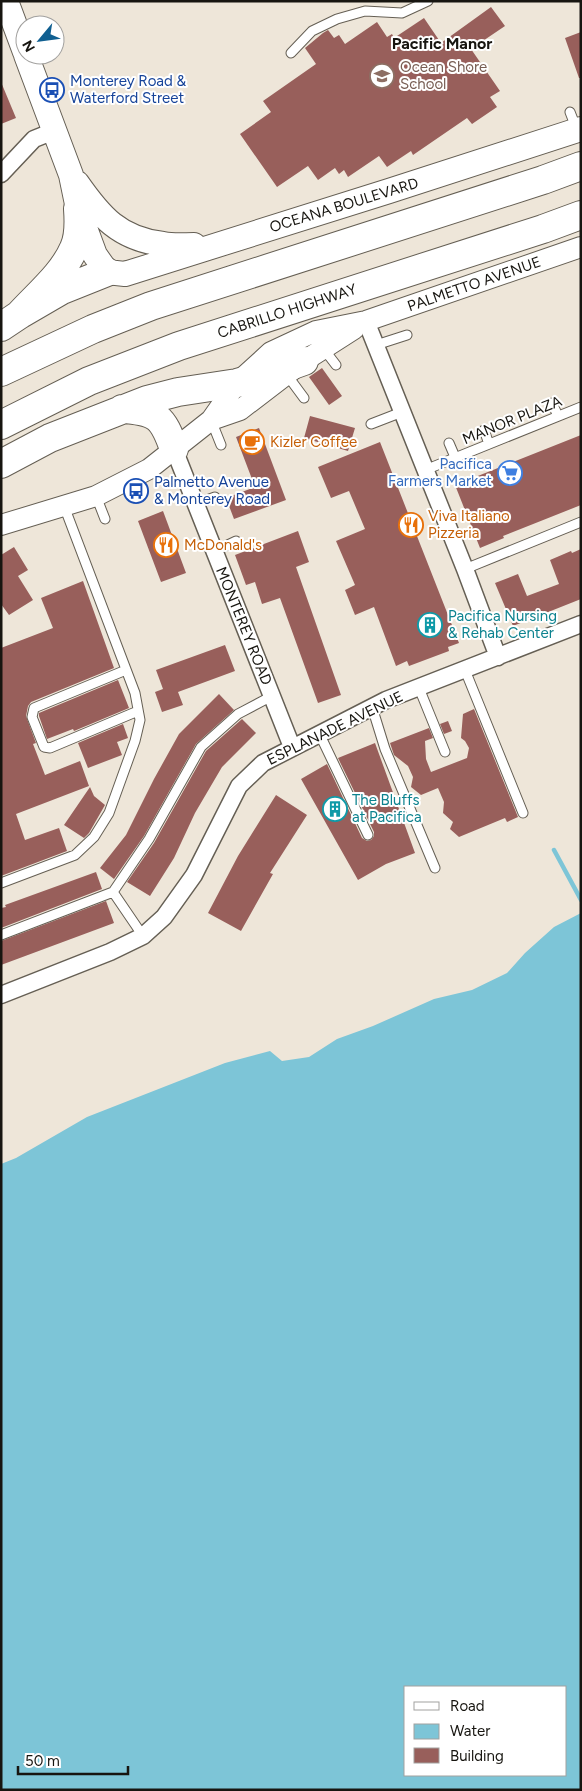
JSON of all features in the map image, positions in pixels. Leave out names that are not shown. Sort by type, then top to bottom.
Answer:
[{"type":"highway","points":[[1,372],[86,332],[152,306],[526,186],[581,166]]},
{"type":"highway","points":[[10,321],[65,266],[75,247],[79,226],[78,209]]},
{"type":"highway","name":"CABRILLO HIGHWAY","points":[[1,425],[89,381],[179,346],[581,215]]},
{"type":"highway","points":[[10,321],[62,290],[107,272]]},
{"type":"highway","points":[[1,464],[50,438],[147,400],[178,392],[237,383],[305,361]]},
{"type":"highway","points":[[122,409],[147,412],[156,417],[164,424],[174,449]]},
{"type":"main road","points":[[6,1],[15,25]]},
{"type":"main road","points":[[30,65],[71,175],[78,209],[95,254],[107,272]]},
{"type":"main road","name":"OCEANA BOULEVARD","points":[[107,272],[126,274],[541,138],[576,124]]},
{"type":"main road","points":[[71,175],[94,207],[113,226],[140,240],[163,244],[216,245]]},
{"type":"street","points":[[1,174],[34,139],[54,131]]},
{"type":"street","name":"PALMETTO AVENUE","points":[[1,525],[96,496],[149,469],[211,420],[237,383],[271,352],[316,331],[366,321],[581,247]]},
{"type":"street","points":[[366,321],[498,657]]},
{"type":"street","name":"PALMETTO AVENUE","points":[[211,420],[240,410],[305,361],[366,321]]},
{"type":"street","name":"MONTEREY ROAD","points":[[174,449],[292,746]]},
{"type":"street","name":"ESPLANADE AVENUE","points":[[1,995],[110,952],[143,936],[164,917],[194,874],[239,786],[263,763],[292,746],[372,707],[581,624]]},
{"type":"lane","points":[[291,54],[312,31],[337,19],[365,11],[402,13],[428,1]]},
{"type":"lane","points":[[376,346],[407,335]]},
{"type":"lane","points":[[304,398],[305,361],[336,365]]},
{"type":"lane","points":[[552,403],[558,416]]},
{"type":"lane","name":"MANOR PLAZA","points":[[425,470],[581,407]]},
{"type":"lane","points":[[371,424],[402,412]]},
{"type":"lane","points":[[211,420],[221,445]]},
{"type":"lane","points":[[484,430],[489,444]]},
{"type":"lane","points":[[449,443],[455,458]]},
{"type":"lane","points":[[96,496],[105,519]]},
{"type":"lane","points":[[196,504],[215,497]]},
{"type":"lane","points":[[1,883],[75,855],[94,837],[109,813],[135,741],[140,720],[135,693],[64,506]]},
{"type":"lane","points":[[465,569],[581,522]]},
{"type":"lane","points":[[215,551],[236,542]]},
{"type":"lane","points":[[126,670],[34,708],[32,716],[44,747],[50,748],[138,711]]},
{"type":"lane","points":[[465,670],[524,813]]},
{"type":"lane","points":[[419,688],[445,752]]},
{"type":"lane","points":[[1,935],[113,892],[149,839],[201,747],[238,714],[272,696]]},
{"type":"lane","points":[[372,707],[385,749],[435,868]]},
{"type":"lane","points":[[319,733],[368,835]]},
{"type":"lane","points":[[113,892],[143,936]]},
{"type":"water","points":[[581,913],[581,1790],[1,1790],[1,1164],[16,1158],[87,1117],[225,1063],[270,1051],[282,1061],[309,1057],[337,1039],[373,1026],[434,999],[472,990],[507,973],[525,953],[554,927]]},
{"type":"building","points":[[491,7],[505,26],[471,49],[500,91],[490,97],[497,107],[472,124],[467,118],[413,155],[411,151],[387,167],[379,156],[348,177],[344,170],[339,174],[335,168],[318,180],[308,166],[277,187],[240,134],[271,112],[263,101],[316,64],[305,48],[328,30],[334,38],[339,35],[345,44],[377,22],[387,37],[392,34],[394,38],[424,18],[441,43]]},
{"type":"building","points":[[581,32],[581,78],[579,78],[565,38]]},
{"type":"building","points":[[1,82],[16,118],[1,124]]},
{"type":"building","points":[[322,368],[342,396],[329,405],[309,377]]},
{"type":"building","points":[[310,416],[355,428],[348,451],[304,438]]},
{"type":"building","points":[[259,428],[286,500],[234,519],[226,498],[255,487],[236,437]]},
{"type":"building","points":[[581,435],[581,505],[503,536],[504,538],[480,548],[455,485]]},
{"type":"building","points":[[380,442],[459,643],[448,647],[449,651],[409,666],[407,661],[396,666],[374,607],[355,615],[345,590],[355,585],[336,541],[365,529],[349,491],[331,498],[318,467]]},
{"type":"building","points":[[163,511],[186,573],[161,582],[138,521]]},
{"type":"building","points":[[298,531],[309,562],[296,567],[341,695],[318,703],[280,598],[262,604],[255,582],[246,585],[235,555]]},
{"type":"building","points":[[14,547],[28,570],[18,576],[33,600],[9,615],[1,604],[1,555]]},
{"type":"building","points":[[581,549],[581,599],[513,626],[495,583],[518,574],[527,596],[559,584],[550,560]]},
{"type":"building","points":[[83,581],[114,668],[31,702],[26,716],[36,743],[33,744],[45,775],[80,761],[89,786],[16,814],[25,840],[59,828],[67,851],[1,876],[1,648],[53,628],[41,598]]},
{"type":"building","points":[[225,645],[235,671],[178,692],[183,705],[162,712],[155,692],[163,689],[156,670]]},
{"type":"building","points":[[118,680],[129,708],[74,731],[73,729],[47,739],[39,713]]},
{"type":"building","points":[[219,694],[234,710],[196,744],[144,836],[114,879],[100,868],[126,835],[179,734]]},
{"type":"building","name":"The Bluffs at Pacifica","points":[[474,709],[518,817],[507,822],[505,818],[459,837],[450,829],[453,822],[443,813],[444,802],[438,788],[421,795],[411,787],[413,777],[408,766],[394,755],[390,743],[429,728],[433,738],[425,741],[426,759],[431,772],[467,758],[469,748],[461,738],[463,714]]},
{"type":"building","points":[[242,719],[256,733],[222,767],[195,813],[174,858],[150,896],[127,882],[154,843],[206,751]]},
{"type":"building","points":[[448,721],[452,731],[444,734],[440,724]]},
{"type":"building","points":[[123,724],[128,738],[117,742],[122,755],[88,768],[78,743]]},
{"type":"building","name":"The Bluffs at Pacifica","points":[[375,743],[415,853],[386,864],[358,880],[301,779],[327,764],[362,838],[367,841],[371,840],[374,832],[338,758]]},
{"type":"building","points":[[90,787],[94,796],[105,805],[89,833],[84,838],[64,825]]},
{"type":"building","points":[[276,795],[307,815],[270,873],[273,874],[241,931],[208,913],[238,856]]},
{"type":"building","points":[[96,872],[102,889],[1,928],[1,908],[6,907],[5,905]]},
{"type":"building","points":[[106,901],[114,923],[1,965],[1,941]]},
{"type":"waterway","points":[[554,850],[581,900]]},
{"type":"place","name":"Ocean Shore School","points":[[382,76]]},
{"type":"place","name":"Monterey Road & Waterford Street","points":[[52,90]]},
{"type":"place","name":"Kizler Coffee","points":[[252,442]]},
{"type":"place","name":"Pacifica Farmers Market","points":[[510,473]]},
{"type":"place","name":"Palmetto Avenue & Monterey Road","points":[[136,491]]},
{"type":"place","name":"Viva Italiano Pizzeria","points":[[411,525]]},
{"type":"place","name":"McDonald's","points":[[166,545]]},
{"type":"place","name":"Pacifica Nursing & Rehab Center","points":[[430,625]]},
{"type":"place","name":"The Bluffs at Pacifica","points":[[335,809]]},
{"type":"district","name":"Pacific Manor","points":[[442,43]]}]
